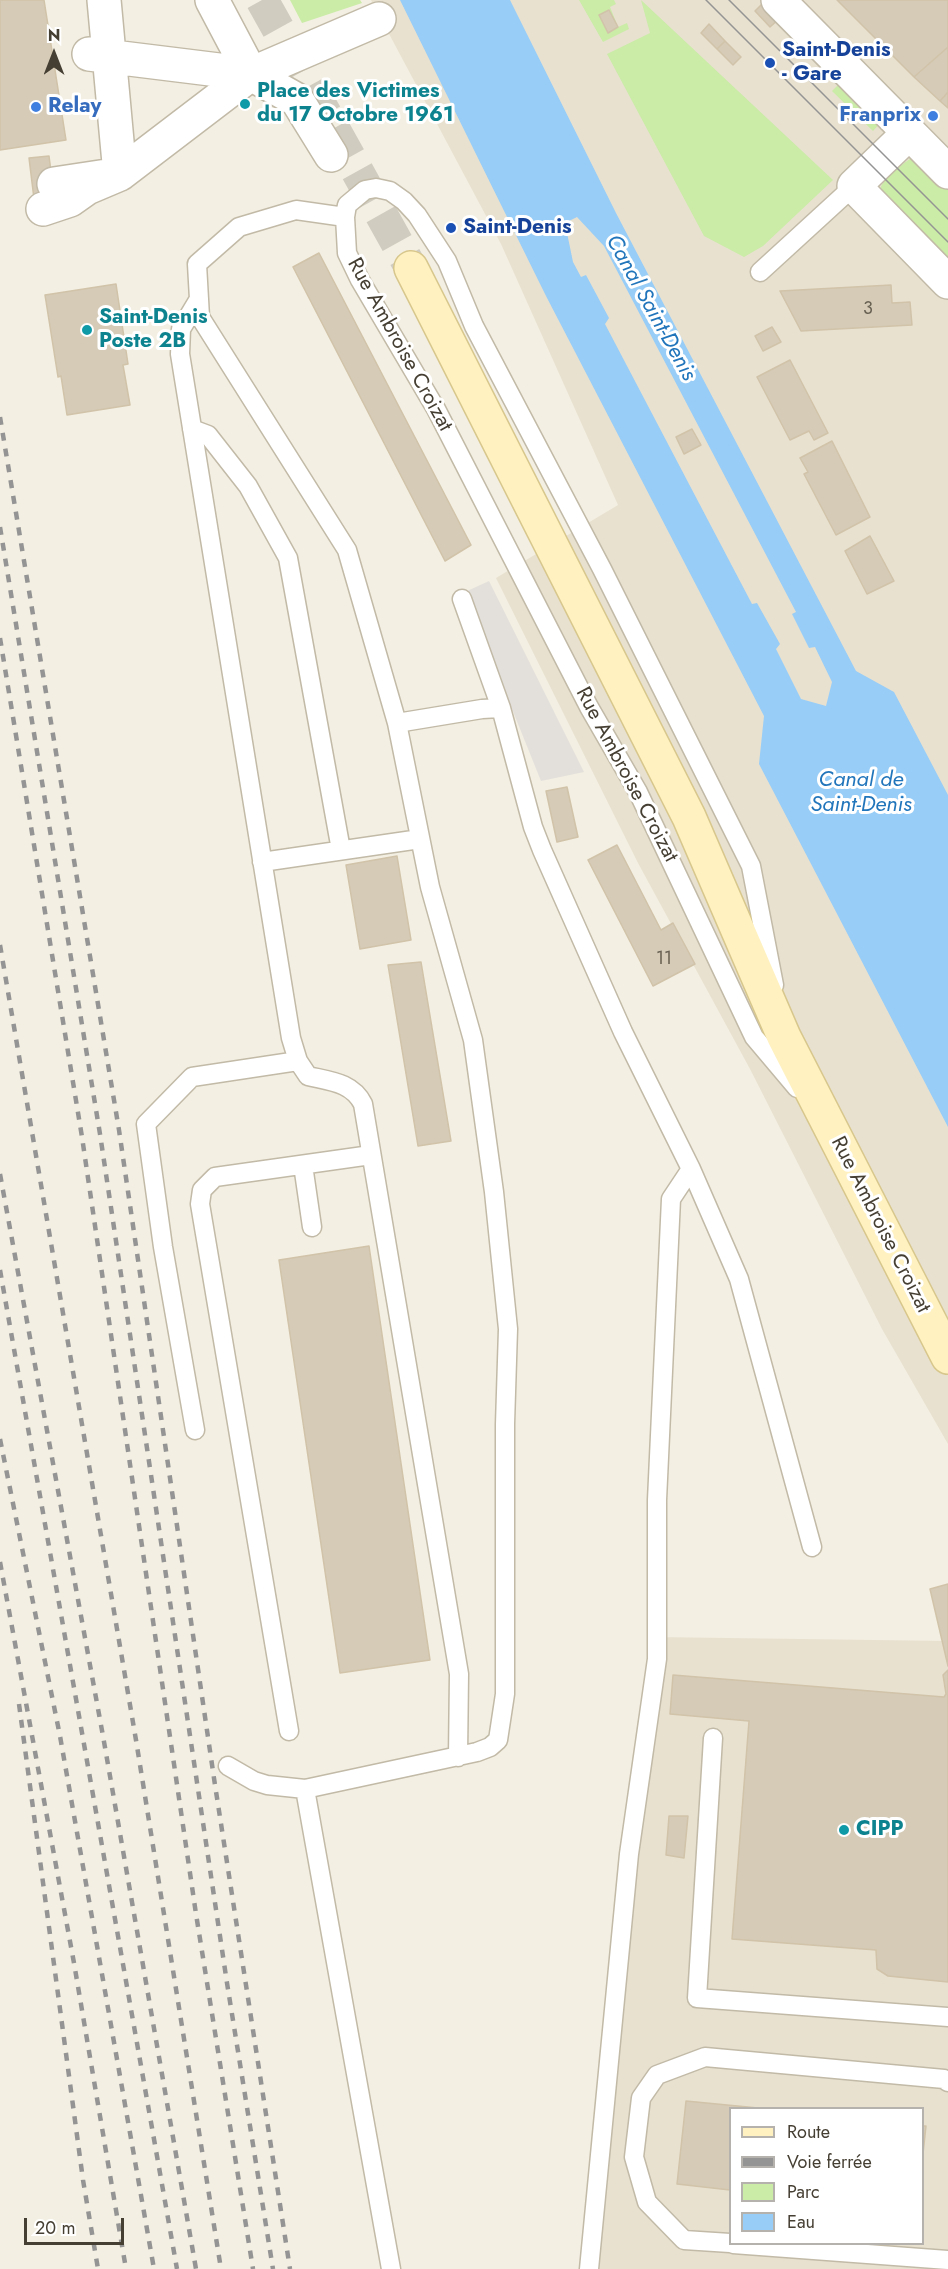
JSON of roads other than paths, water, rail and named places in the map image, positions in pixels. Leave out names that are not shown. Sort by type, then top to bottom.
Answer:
[{"type":"main road","name":"Rue Ambroise Croizat","points":[[411,268],[689,817],[784,1037],[948,1358]]},
{"type":"street","points":[[104,0],[120,174]]},
{"type":"street","points":[[212,0],[251,75]]},
{"type":"street","points":[[778,0],[948,172]]},
{"type":"street","points":[[48,196],[120,174],[251,75],[380,19]]},
{"type":"street","points":[[89,54],[251,75],[297,100],[331,155]]},
{"type":"street","points":[[909,133],[854,186],[948,282]]},
{"type":"lane","points":[[760,273],[854,186]]},
{"type":"lane","name":"Rue Ambroise Croizat","points":[[784,1037],[751,866],[602,570],[474,326],[447,261],[417,215],[404,201],[390,191],[376,188],[365,190],[347,205],[345,217],[347,254],[436,409],[590,706],[639,792],[754,1036],[829,1125]]},
{"type":"lane","points":[[228,1766],[254,1781],[267,1785],[305,1789],[458,1757],[490,1748],[498,1740],[506,1694],[505,1424],[508,1329],[494,1192],[473,1040],[430,887],[397,723],[347,550],[200,317],[197,264],[239,227],[296,210],[345,217]]},
{"type":"lane","points":[[199,299],[181,329],[180,354],[291,1038],[298,1061],[308,1076],[338,1083],[357,1092],[363,1104],[459,1674],[458,1757]]},
{"type":"lane","points":[[192,429],[208,435],[248,486],[288,558],[342,850]]},
{"type":"lane","points":[[462,599],[501,708],[533,827],[542,850],[623,1032],[691,1169],[740,1279],[812,1547]]},
{"type":"lane","points":[[397,723],[501,708]]},
{"type":"lane","points":[[262,862],[420,838]]},
{"type":"lane","points":[[195,1430],[146,1124],[192,1077],[298,1061]]},
{"type":"lane","points":[[289,1731],[200,1204],[202,1190],[215,1177],[371,1155]]},
{"type":"lane","points":[[303,1165],[312,1227]]},
{"type":"lane","points":[[589,2269],[628,1854],[657,1659],[657,1500],[670,1199],[691,1169]]},
{"type":"lane","points":[[713,1738],[697,1998],[948,2017]]},
{"type":"lane","points":[[305,1789],[391,2269]]},
{"type":"lane","points":[[729,2243],[684,2240],[647,2202],[634,2157],[641,2098],[657,2075],[705,2057],[944,2079],[948,2082]]},
{"type":"lane","points":[[757,2245],[948,2260]]},
{"type":"water","points":[[400,0],[510,0],[616,213],[856,671],[894,692],[948,795],[948,1127],[759,764],[764,716],[546,296]],"holes":[[[577,217],[604,246],[796,612],[792,614],[809,648],[815,647],[832,682],[826,706],[801,699],[776,649],[780,644],[757,603],[752,604],[605,324],[609,318],[586,275],[581,277],[573,262],[565,223]]]},
{"type":"tunnel","points":[[262,0],[411,268]]},
{"type":"tram line","points":[[706,0],[948,242]]},
{"type":"tram line","points":[[729,0],[948,219]]},
{"type":"railway","points":[[0,417],[119,1130],[215,1785],[290,2269]]},
{"type":"railway","points":[[0,527],[100,1134],[227,1983],[273,2269]]},
{"type":"railway","points":[[0,638],[82,1137],[196,1914],[253,2269]]},
{"type":"railway","points":[[0,945],[136,1740],[221,2269]]},
{"type":"railway","points":[[0,1174],[103,1736],[196,2269]]},
{"type":"railway","points":[[0,1270],[177,2269]]},
{"type":"railway","points":[[0,1439],[60,1736],[154,2269]]},
{"type":"railway","points":[[0,1562],[74,1963],[126,2269]]},
{"type":"railway","points":[[19,1704],[83,2180],[98,2269]]},
{"type":"place","name":"Saint-Denis - Gare","points":[[770,63]]},
{"type":"place","name":"Place des Victimes du 17 Octobre 1961","points":[[245,104]]},
{"type":"place","name":"Relay","points":[[36,107]]},
{"type":"place","name":"Franprix","points":[[933,116]]},
{"type":"place","name":"Saint-Denis","points":[[451,228]]},
{"type":"place","name":"Saint-Denis Poste 2B","points":[[87,330]]},
{"type":"place","name":"CIPP","points":[[844,1830]]},
{"type":"water label","name":"Canal Saint-Denis","points":[[650,308]]},
{"type":"water label","name":"Canal de Saint-Denis","points":[[861,794]]}]
